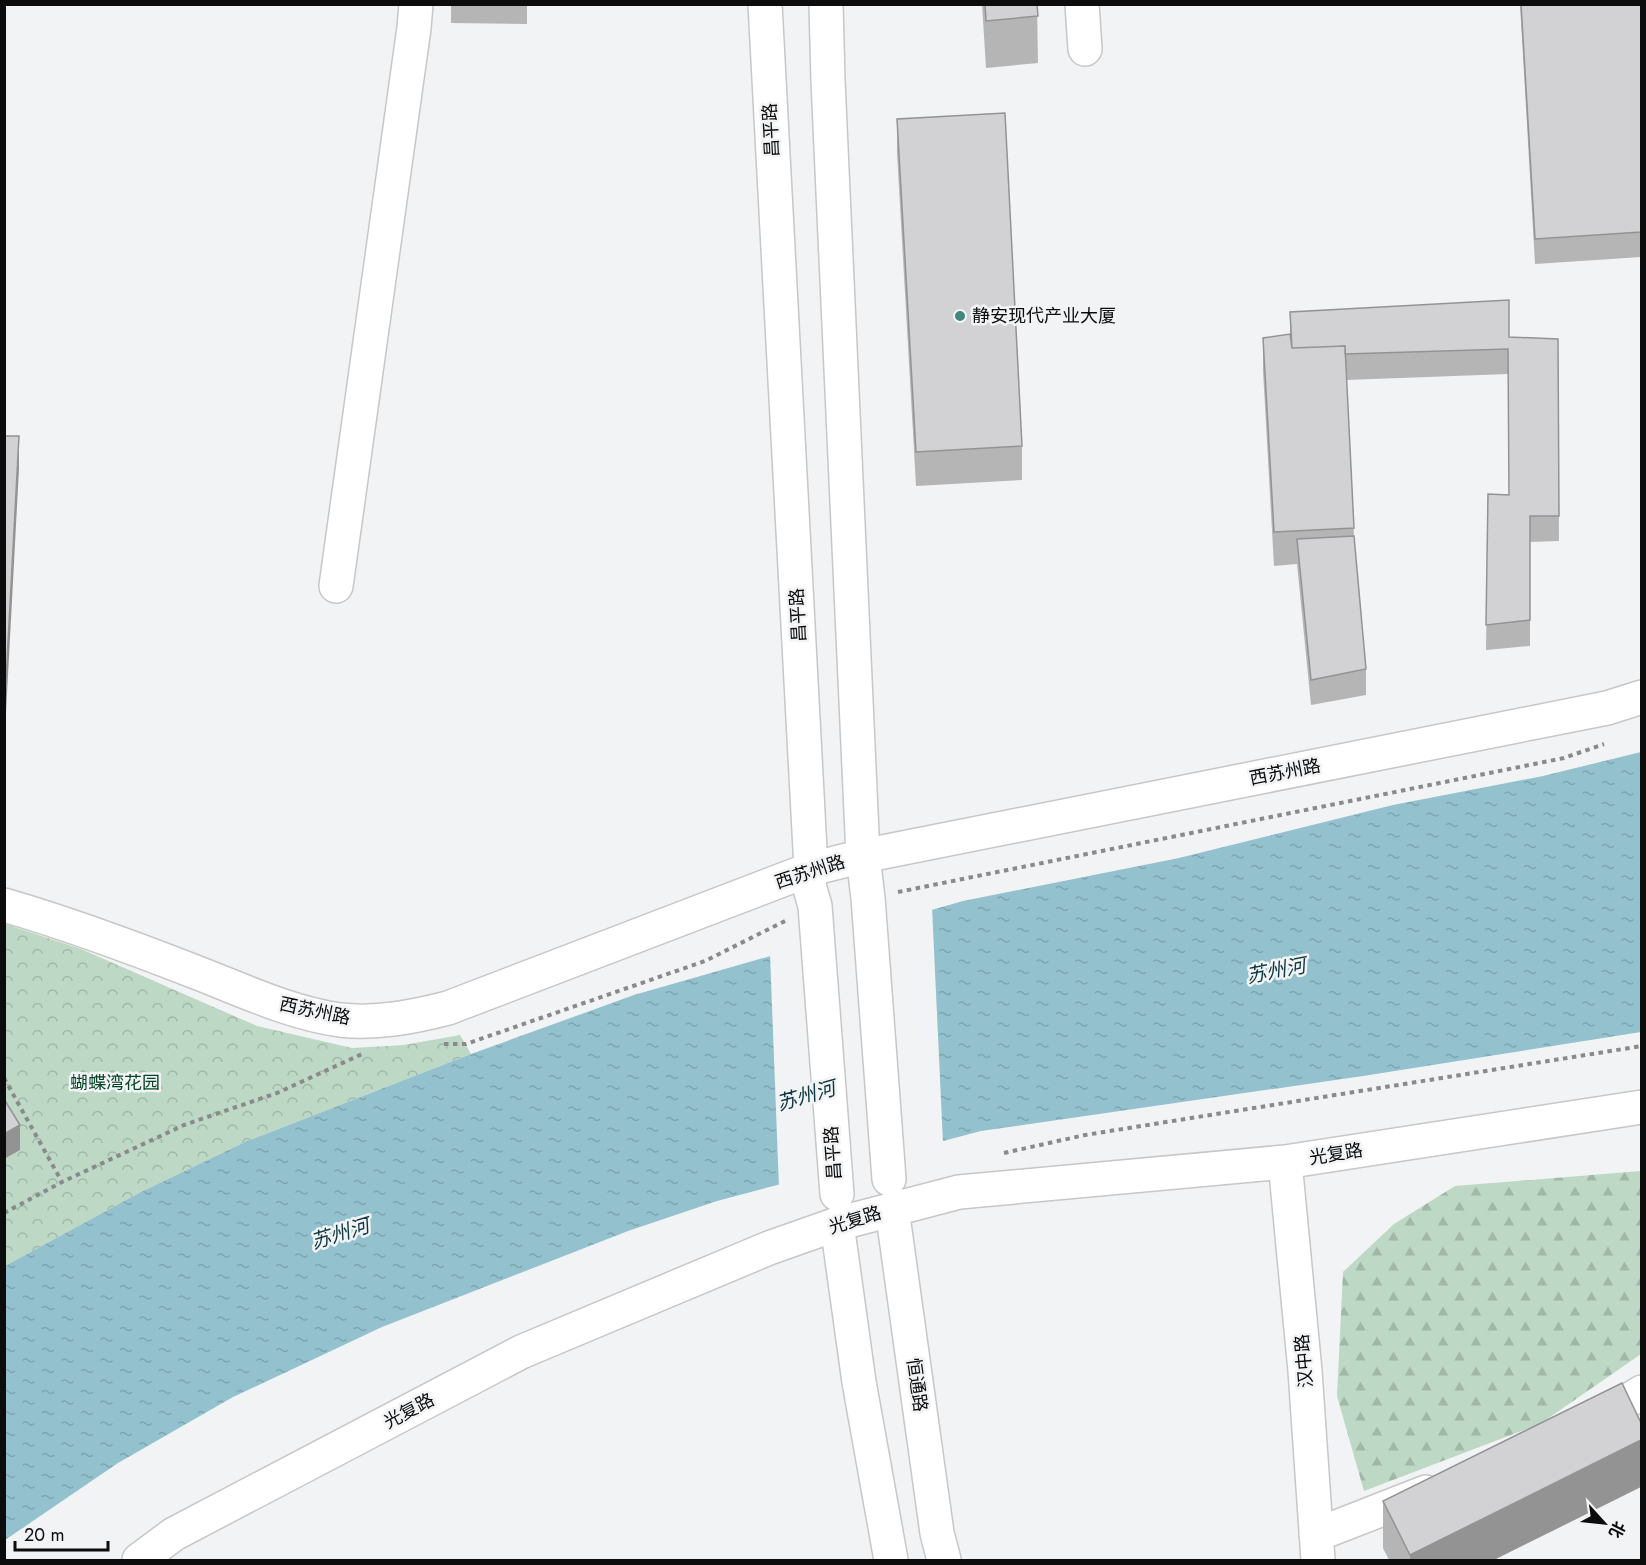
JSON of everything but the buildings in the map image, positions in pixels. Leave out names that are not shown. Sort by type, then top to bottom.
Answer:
[{"type":"street","points":[[336,586],[416,4]]},
{"type":"street","name":"昌平路","points":[[765,4],[811,869],[809,885],[815,906],[837,1209]]},
{"type":"street","points":[[826,4],[863,856],[891,1194]]},
{"type":"street","points":[[1082,4],[1085,49]]},
{"type":"street","name":"西苏州路","points":[[4,905],[110,939],[303,1012],[342,1020],[383,1020],[426,1014],[448,1008],[811,869],[863,856],[1607,708],[1641,697]]},
{"type":"street","name":"光复路","points":[[139,1560],[174,1534],[521,1352],[769,1248],[837,1209],[891,1194],[959,1192],[1285,1162],[1641,1107]]},
{"type":"street","name":"汉中路","points":[[1285,1162],[1305,1371],[1317,1548]]},
{"type":"street","name":"恒通路","points":[[891,1194],[937,1533],[944,1560]]},
{"type":"street","points":[[837,1209],[859,1382],[891,1560]]},
{"type":"street","points":[[1565,1438],[1641,1392]]},
{"type":"street","points":[[1317,1548],[1457,1480]]},
{"type":"path","points":[[868,898],[1564,758],[1608,742]]},
{"type":"path","points":[[433,1045],[466,1044],[705,962],[815,906]]},
{"type":"path","points":[[993,1156],[1085,1135],[1641,1046]]},
{"type":"path","points":[[4,1213],[62,1182],[184,1125],[277,1093],[369,1051]]},
{"type":"path","points":[[4,1078],[62,1182]]},
{"type":"green space","name":"蝴蝶湾花园","points":[[5,924],[81,949],[257,1026],[352,1048],[404,1045],[460,1035],[471,1054],[245,1142],[139,1193],[5,1266]]},
{"type":"green space","points":[[1641,1171],[1641,1354],[1540,1424],[1364,1491],[1337,1396],[1343,1272],[1394,1224],[1455,1186]]},
{"type":"water","name":"苏州河","points":[[1641,752],[1641,1032],[1363,1076],[981,1131],[717,1201],[628,1231],[382,1327],[233,1397],[118,1463],[5,1540],[5,1266],[139,1193],[245,1142],[471,1054],[634,995],[963,901],[1179,858],[1393,805],[1543,776]]},
{"type":"pier","points":[[932,907],[943,1143],[881,1162],[779,1188],[770,954]]},
{"type":"place","name":"静安现代产业大厦","points":[[960,316]]}]
